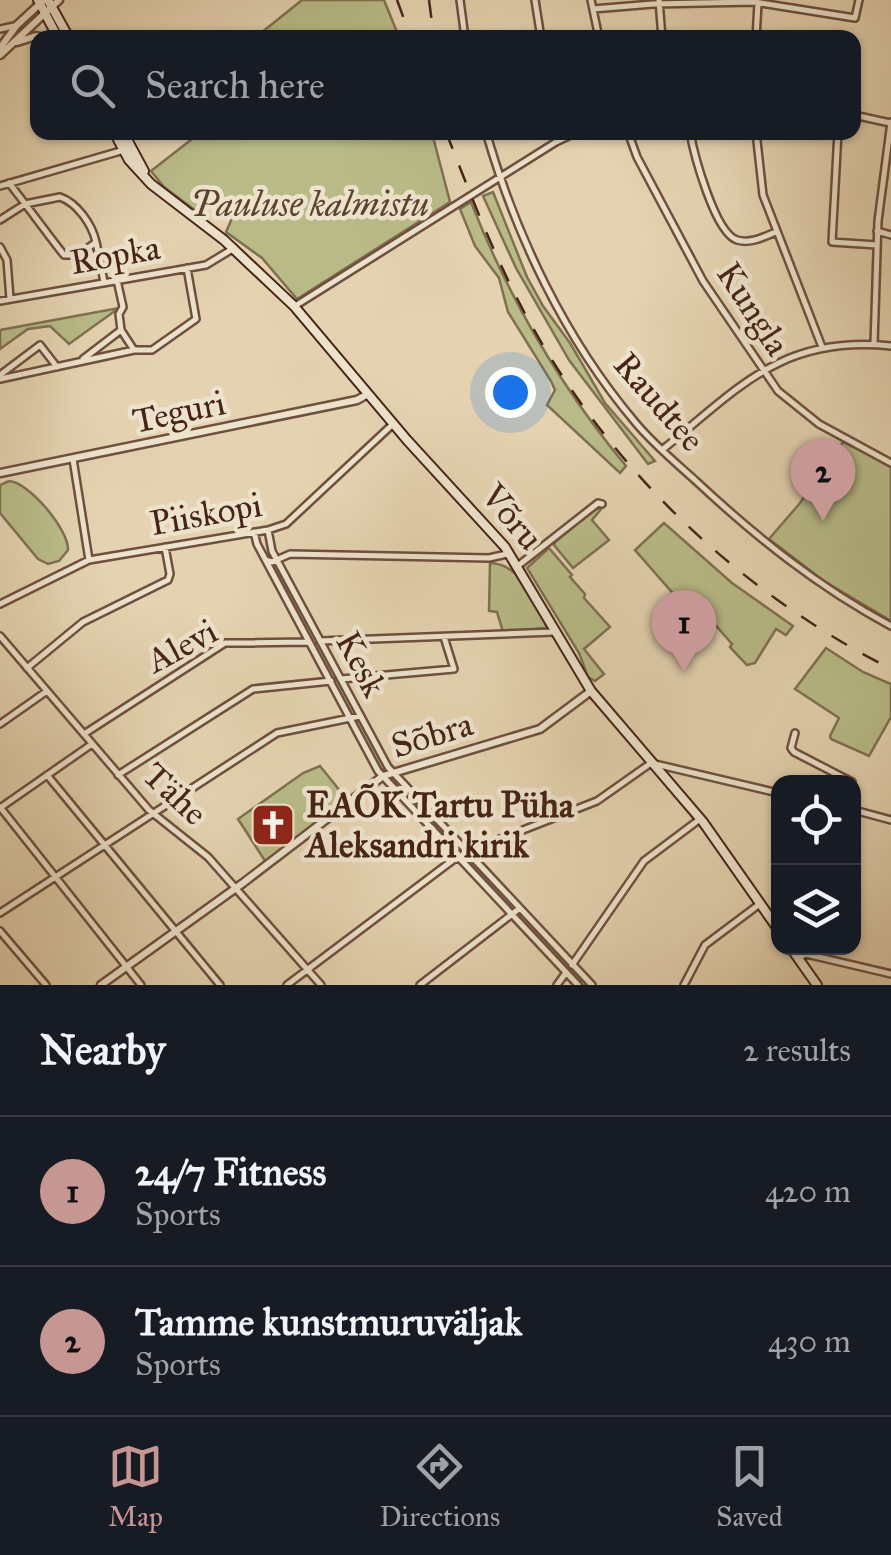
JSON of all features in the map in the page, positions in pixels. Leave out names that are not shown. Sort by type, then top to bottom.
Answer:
[{"type":"main road","points":[[46,3],[55,30]]},
{"type":"main road","points":[[46,3],[65,30]]},
{"type":"main road","name":"Võru","points":[[118,140],[151,184],[234,248],[294,306],[510,554],[591,691],[700,819],[771,919]]},
{"type":"main road","name":"Võru","points":[[127,140],[151,184]]},
{"type":"main road","points":[[796,955],[817,985]]},
{"type":"street","points":[[460,0],[464,30]]},
{"type":"street","points":[[535,0],[539,30]]},
{"type":"street","points":[[592,0],[597,30]]},
{"type":"street","points":[[593,10],[659,2],[758,1],[855,18],[859,0]]},
{"type":"street","points":[[756,30],[758,1]]},
{"type":"street","points":[[659,2],[661,30]]},
{"type":"street","points":[[2,47],[17,25],[46,3]]},
{"type":"street","points":[[2,47],[46,3]]},
{"type":"street","points":[[0,29],[17,25]]},
{"type":"street","points":[[2,47],[30,38]]},
{"type":"street","points":[[861,117],[891,123],[876,245],[874,344]]},
{"type":"street","name":"Raudtee","points":[[488,140],[529,252],[579,342],[623,408],[662,450],[781,556],[891,626]]},
{"type":"street","points":[[294,306],[564,140]]},
{"type":"street","name":"Kungla","points":[[631,140],[703,282],[778,391],[808,417],[891,463]]},
{"type":"street","points":[[692,140],[723,229],[738,240],[752,241],[776,232]]},
{"type":"street","points":[[757,140],[762,190],[822,347]]},
{"type":"street","points":[[838,140],[832,242],[876,245]]},
{"type":"street","points":[[0,186],[124,150]]},
{"type":"street","points":[[10,184],[64,255],[79,255],[96,242]]},
{"type":"street","points":[[0,220],[25,204],[53,196],[69,200],[92,228],[104,282]]},
{"type":"street","points":[[878,231],[891,235]]},
{"type":"street","points":[[0,248],[7,260],[10,299]]},
{"type":"street","name":"Ropka","points":[[0,301],[186,268],[212,262],[234,248]]},
{"type":"street","points":[[0,377],[158,348],[196,319],[186,268]]},
{"type":"street","points":[[117,280],[123,307],[119,314],[121,330],[134,350]]},
{"type":"street","points":[[79,362],[121,330]]},
{"type":"street","points":[[0,377],[40,344],[58,367]]},
{"type":"street","points":[[662,450],[762,370],[822,347],[891,346]]},
{"type":"street","name":"Teguri","points":[[0,473],[339,404],[368,394]]},
{"type":"street","name":"Piiskopi","points":[[0,604],[89,560],[286,524],[393,424]]},
{"type":"street","points":[[73,459],[89,560]]},
{"type":"street","points":[[518,565],[598,503],[602,504]]},
{"type":"street","name":"Kesk","points":[[268,530],[277,561],[392,772],[592,985]]},
{"type":"street","name":"Kesk","points":[[254,532],[308,642],[383,776],[578,985]]},
{"type":"street","points":[[27,668],[83,622],[168,580],[165,547]]},
{"type":"street","points":[[266,560],[277,561],[290,554],[489,558],[510,554]]},
{"type":"street","name":"Alevi","points":[[84,734],[226,642],[556,632]]},
{"type":"street","name":"Tähe","points":[[0,636],[153,813],[208,857],[322,985]]},
{"type":"street","points":[[118,774],[253,688],[454,669],[444,637]]},
{"type":"street","name":"Sõbra","points":[[101,985],[383,776],[540,730],[591,691]]},
{"type":"street","points":[[0,724],[47,692]]},
{"type":"street","points":[[0,913],[277,733],[360,716]]},
{"type":"street","points":[[794,732],[794,752],[836,775]]},
{"type":"street","points":[[92,744],[0,807],[141,985]]},
{"type":"street","points":[[287,985],[458,856],[597,801],[650,762],[771,790]]},
{"type":"street","points":[[673,787],[672,774],[681,769]]},
{"type":"street","points":[[47,775],[220,985]]},
{"type":"street","points":[[861,812],[891,820]]},
{"type":"street","points":[[558,985],[644,861],[700,819]]},
{"type":"street","points":[[684,985],[705,945],[761,904]]},
{"type":"street","points":[[420,985],[520,908]]},
{"type":"street","points":[[0,931],[46,985]]},
{"type":"street","points":[[798,958],[806,954],[891,974]]},
{"type":"green space","points":[[302,0],[384,0],[396,30],[265,30]]},
{"type":"green space","name":"Pauluse kalmistu","points":[[191,140],[434,140],[450,202],[297,299],[262,258],[226,232],[233,216],[213,197],[196,211],[164,187],[151,171]]},
{"type":"green space","points":[[493,192],[527,277],[543,306],[605,403],[655,461],[648,464],[569,360],[516,268],[483,196]]},
{"type":"green space","points":[[471,202],[502,273],[538,340],[579,404],[626,466],[620,473],[547,405],[555,390],[508,312],[499,278],[475,246],[460,209]]},
{"type":"green space","points":[[119,308],[69,344],[50,326],[28,329],[0,349],[0,330]]},
{"type":"green space","points":[[843,442],[891,466],[891,621],[824,581],[769,539]]},
{"type":"green space","points":[[9,481],[37,498],[62,531],[68,550],[59,561],[48,564],[38,559],[0,513],[0,485]]},
{"type":"green space","points":[[602,508],[592,520],[609,540],[573,568],[555,542],[595,509]]},
{"type":"green space","points":[[664,523],[732,583],[793,626],[786,635],[776,629],[755,663],[747,665],[704,612],[692,615],[635,550]]},
{"type":"green space","points":[[549,548],[610,627],[584,649],[604,674],[595,681],[588,677],[579,653],[527,568]]},
{"type":"green space","points":[[490,563],[519,577],[547,628],[503,632],[497,612],[489,611]]},
{"type":"green space","points":[[268,564],[279,564],[388,767],[378,771]]},
{"type":"green space","points":[[826,648],[863,672],[891,684],[891,717],[869,756],[831,739],[839,718],[795,689]]},
{"type":"green space","points":[[320,766],[349,802],[267,864],[238,819],[303,773]]},
{"type":"green space","points":[[394,778],[592,985],[578,985],[387,781]]},
{"type":"railway","points":[[397,0],[408,30]]},
{"type":"railway","points":[[429,0],[433,30]]},
{"type":"railway","points":[[449,140],[517,298],[562,376],[599,428],[684,522],[731,564],[835,638],[891,669]]},
{"type":"place","name":"Tamme kunstmuruväljak","points":[[823,521]]},
{"type":"place","name":"24/7 Fitness","points":[[684,672]]},
{"type":"place","name":"EAÕK Tartu Püha Aleksandri kirik","points":[[273,825]]}]
